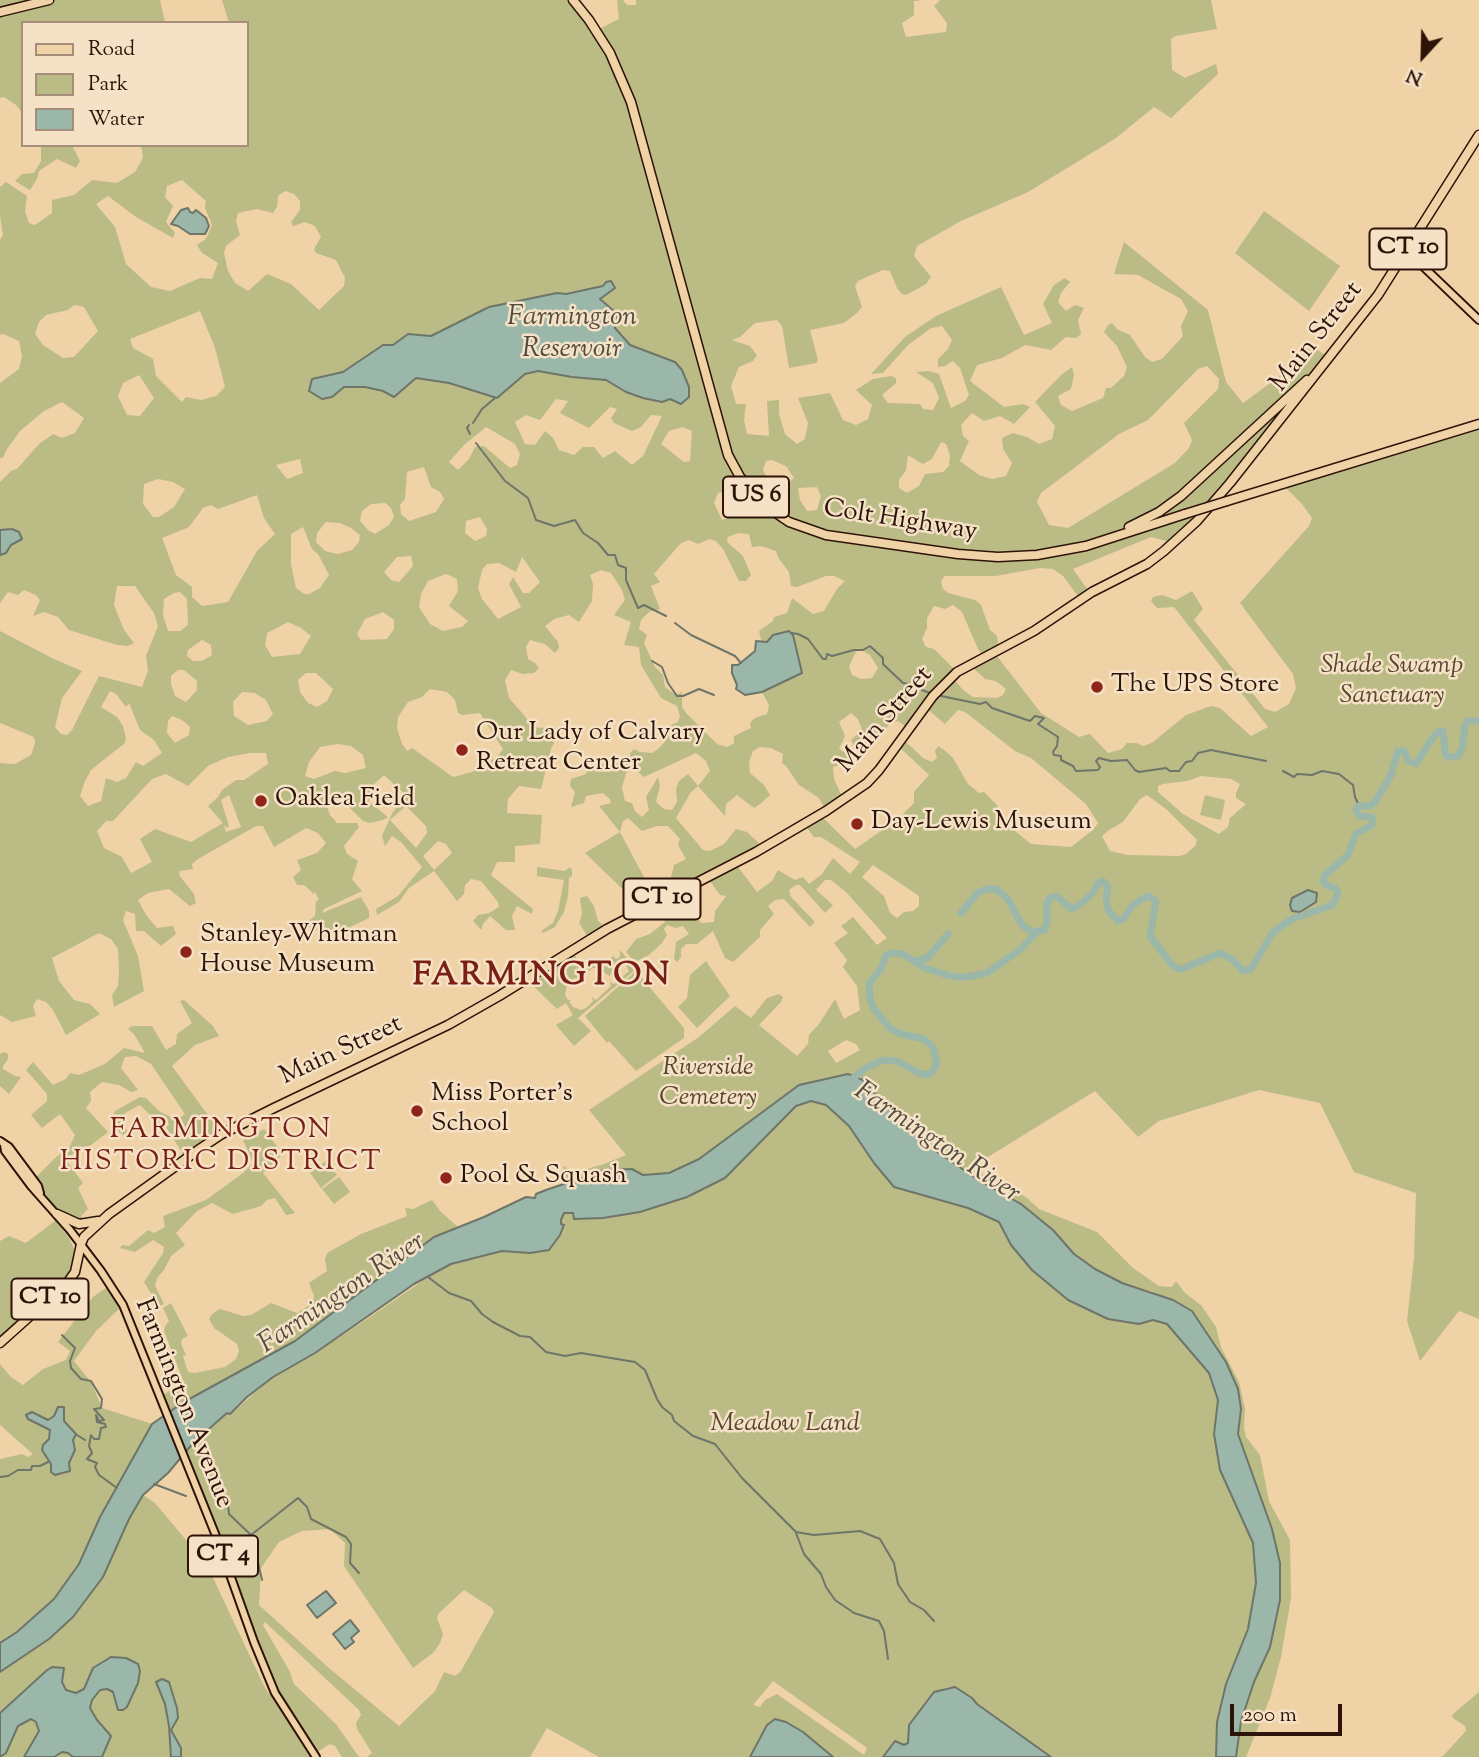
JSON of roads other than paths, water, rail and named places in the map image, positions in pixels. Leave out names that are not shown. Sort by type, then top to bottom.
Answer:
[{"type":"highway","points":[[0,12],[48,0]]},
{"type":"highway","name":"Colt Highway","points":[[573,0],[590,20],[610,53],[631,102],[724,442],[734,466],[748,488],[778,515],[802,528],[826,535],[971,556],[1024,556],[1063,551],[1097,543],[1479,424]]},
{"type":"highway","name":"Main Street","points":[[81,1244],[84,1237],[101,1221],[222,1134],[447,1025],[607,929],[756,852],[826,811],[863,786],[879,770],[933,696],[957,672],[1034,631],[1092,592],[1147,564],[1174,543],[1230,483],[1378,295],[1479,135]]},
{"type":"highway","points":[[1063,551],[1133,526],[1174,502],[1329,358]]},
{"type":"highway","points":[[57,1214],[79,1224],[101,1221]]},
{"type":"highway","name":"CT 10","points":[[0,1343],[68,1282],[75,1272],[81,1244]]},
{"type":"main road","points":[[1407,251],[1479,320]]},
{"type":"main road","name":"Farmington Avenue","points":[[2,1143],[9,1147],[38,1186],[40,1193],[81,1244],[123,1306],[218,1541],[275,1693],[316,1757]]},
{"type":"water","points":[[188,208],[190,212],[196,210],[206,218],[209,226],[205,234],[190,234],[171,224],[181,210]]},
{"type":"water","name":"Farmington Reservoir","points":[[611,281],[615,288],[600,299],[615,312],[615,328],[630,345],[675,362],[682,370],[689,387],[689,397],[681,404],[670,399],[662,402],[643,398],[606,380],[538,371],[525,374],[497,398],[449,383],[416,378],[394,397],[365,387],[344,387],[332,397],[322,399],[309,391],[312,379],[343,372],[383,345],[393,345],[408,334],[431,336],[489,307],[557,293],[566,294],[603,286]]},
{"type":"water","points":[[12,529],[19,532],[22,539],[0,555],[0,530]]},
{"type":"water","points":[[789,631],[793,635],[802,673],[762,692],[745,695],[736,689],[732,665],[738,665],[755,651],[756,641],[767,642],[773,635]]},
{"type":"water","points":[[1308,890],[1317,893],[1316,902],[1300,912],[1292,911],[1292,898]]},
{"type":"water","points":[[848,1074],[863,1080],[902,1124],[933,1149],[980,1181],[1021,1204],[1053,1230],[1074,1254],[1095,1269],[1122,1283],[1173,1300],[1192,1311],[1226,1362],[1238,1389],[1241,1409],[1238,1434],[1272,1529],[1280,1563],[1280,1600],[1270,1647],[1254,1682],[1241,1721],[1236,1757],[1216,1757],[1217,1722],[1226,1684],[1248,1629],[1256,1583],[1253,1543],[1220,1470],[1214,1434],[1218,1400],[1209,1373],[1167,1324],[1153,1320],[1139,1324],[1108,1319],[1068,1300],[1032,1270],[1011,1245],[999,1222],[968,1208],[894,1187],[849,1126],[826,1105],[811,1101],[796,1106],[725,1178],[687,1197],[640,1212],[574,1219],[573,1213],[564,1213],[561,1224],[564,1225],[560,1235],[549,1250],[530,1253],[502,1251],[451,1264],[414,1284],[315,1353],[273,1377],[194,1442],[168,1473],[143,1495],[103,1577],[73,1617],[49,1639],[0,1672],[0,1643],[17,1632],[54,1599],[79,1564],[100,1517],[152,1424],[182,1403],[295,1341],[434,1237],[526,1197],[535,1198],[536,1194],[546,1190],[605,1170],[632,1169],[643,1175],[669,1173],[699,1159],[799,1085]]},
{"type":"water","points":[[58,1407],[64,1407],[64,1421],[76,1434],[73,1440],[75,1450],[69,1463],[70,1471],[55,1475],[51,1472],[51,1464],[42,1450],[49,1439],[50,1430],[28,1419],[26,1415],[32,1412],[48,1420],[54,1416]]},
{"type":"water","points":[[326,1591],[336,1603],[317,1618],[307,1605]]},
{"type":"water","points":[[350,1620],[359,1631],[351,1638],[354,1642],[345,1649],[333,1634]]},
{"type":"water","points":[[111,1657],[126,1658],[138,1664],[140,1671],[138,1683],[123,1710],[118,1710],[113,1692],[107,1689],[100,1690],[92,1700],[90,1708],[111,1736],[102,1757],[73,1757],[62,1752],[54,1757],[24,1757],[39,1731],[36,1722],[31,1719],[18,1726],[6,1753],[0,1757],[0,1713],[46,1671],[52,1667],[64,1668],[62,1682],[66,1690],[76,1693],[84,1689],[93,1668]]},
{"type":"water","points":[[162,1679],[169,1682],[177,1708],[178,1718],[171,1730],[181,1748],[181,1757],[171,1757],[165,1704],[156,1682]]},
{"type":"water","points":[[955,1687],[1051,1757],[883,1757],[895,1741],[904,1745],[908,1743],[909,1725],[934,1692]]},
{"type":"water","points":[[775,1719],[803,1732],[833,1757],[750,1757],[767,1725]]},
{"type":"waterway","points":[[473,423],[482,409],[495,398]]},
{"type":"waterway","points":[[469,425],[467,428],[470,434]]},
{"type":"waterway","points":[[476,443],[505,481],[528,498],[536,520],[554,526],[575,520],[583,533],[598,543],[608,555],[615,555],[618,565],[626,568],[626,580],[638,608],[644,605],[666,616]]},
{"type":"waterway","points":[[675,623],[691,635],[735,656],[741,663]]},
{"type":"waterway","points":[[792,633],[808,639],[823,659],[826,659],[827,654],[832,656],[870,646],[883,658],[883,664],[903,683],[920,686],[922,690],[930,693]]},
{"type":"waterway","points":[[652,661],[662,667],[677,696],[699,689],[714,695]]},
{"type":"waterway","points":[[941,696],[980,704],[986,702],[992,708],[1030,721],[1035,716],[1044,718],[1038,724],[1058,737],[1054,755],[1061,756],[1061,760],[1073,766],[1076,771],[1098,770],[1100,767],[1096,761],[1099,758],[1111,761],[1127,760],[1139,772],[1166,768],[1179,771],[1198,753],[1211,750],[1266,761]]},
{"type":"waterway","name":"Farmington River","points":[[850,1081],[864,1069],[883,1060],[897,1061],[927,1075],[937,1064],[933,1047],[924,1039],[891,1029],[873,1008],[869,983],[881,969],[886,955],[903,954],[925,968],[950,976],[967,977],[987,973],[1021,949],[1037,931],[1044,930],[1050,898],[1056,896],[1072,909],[1092,894],[1098,883],[1103,881],[1108,888],[1108,910],[1118,921],[1142,899],[1149,896],[1156,901],[1150,936],[1177,968],[1182,969],[1220,953],[1233,960],[1243,971],[1251,969],[1273,932],[1292,919],[1333,905],[1338,893],[1323,881],[1325,875],[1348,855],[1356,834],[1372,825],[1372,817],[1359,816],[1356,810],[1358,806],[1370,806],[1375,802],[1391,775],[1398,751],[1404,751],[1408,761],[1416,764],[1431,740],[1438,732],[1443,731],[1445,753],[1448,757],[1454,757],[1459,755],[1462,748],[1465,725],[1468,721],[1479,721]]},
{"type":"waterway","points":[[1283,771],[1294,777],[1297,774],[1312,775],[1322,771],[1339,774],[1353,785],[1359,806]]},
{"type":"waterway","points":[[961,913],[977,893],[996,889],[1007,898],[1022,925],[1035,934]]},
{"type":"waterway","points":[[916,961],[927,958],[948,934]]},
{"type":"waterway","points":[[428,1277],[449,1293],[471,1301],[493,1322],[520,1336],[530,1337],[546,1352],[565,1356],[581,1353],[635,1362],[645,1370],[657,1399],[674,1421],[693,1436],[715,1444],[742,1478],[796,1532],[814,1535],[860,1531],[880,1539],[894,1563],[898,1584],[910,1602],[924,1610],[934,1621]]},
{"type":"waterway","points":[[62,1335],[75,1348],[70,1361],[71,1368],[81,1379],[91,1381],[102,1399],[101,1408],[94,1409],[104,1420],[99,1421],[96,1415],[97,1422],[105,1424],[106,1427],[101,1428],[99,1439],[94,1439],[91,1435],[89,1446],[92,1453],[87,1459],[97,1463],[95,1467],[99,1475],[117,1488]]},
{"type":"waterway","points":[[77,1435],[85,1440]]},
{"type":"waterway","points":[[0,1477],[18,1470],[31,1470],[32,1466],[48,1462]]},
{"type":"waterway","points":[[154,1484],[186,1496]]},
{"type":"waterway","points":[[217,1494],[227,1497],[229,1514],[252,1536],[262,1580]]},
{"type":"waterway","points":[[251,1535],[298,1498],[307,1507],[311,1519],[346,1537],[351,1544],[350,1563],[359,1573]]},
{"type":"waterway","points":[[796,1533],[804,1554],[821,1574],[835,1600],[854,1613],[879,1621],[884,1631],[888,1659]]},
{"type":"place","name":"The UPS Store","points":[[1097,687]]},
{"type":"place","name":"Our Lady of Calvary Retreat Center","points":[[462,750]]},
{"type":"place","name":"Oaklea Field","points":[[261,801]]},
{"type":"place","name":"Day-Lewis Museum","points":[[857,824]]},
{"type":"place","name":"Stanley-Whitman House Museum","points":[[186,952]]},
{"type":"place","name":"Miss Porter's School","points":[[417,1111]]},
{"type":"place","name":"Pool & Squash","points":[[446,1178]]},
{"type":"district","name":"FARMINGTON","points":[[542,978]]},
{"type":"district","name":"FARMINGTON HISTORIC DISTRICT","points":[[221,1148]]},
{"type":"park label","name":"Shade Swamp Sanctuary","points":[[1392,683]]},
{"type":"park label","name":"Riverside Cemetery","points":[[708,1085]]},
{"type":"park label","name":"Meadow Land","points":[[785,1426]]}]
